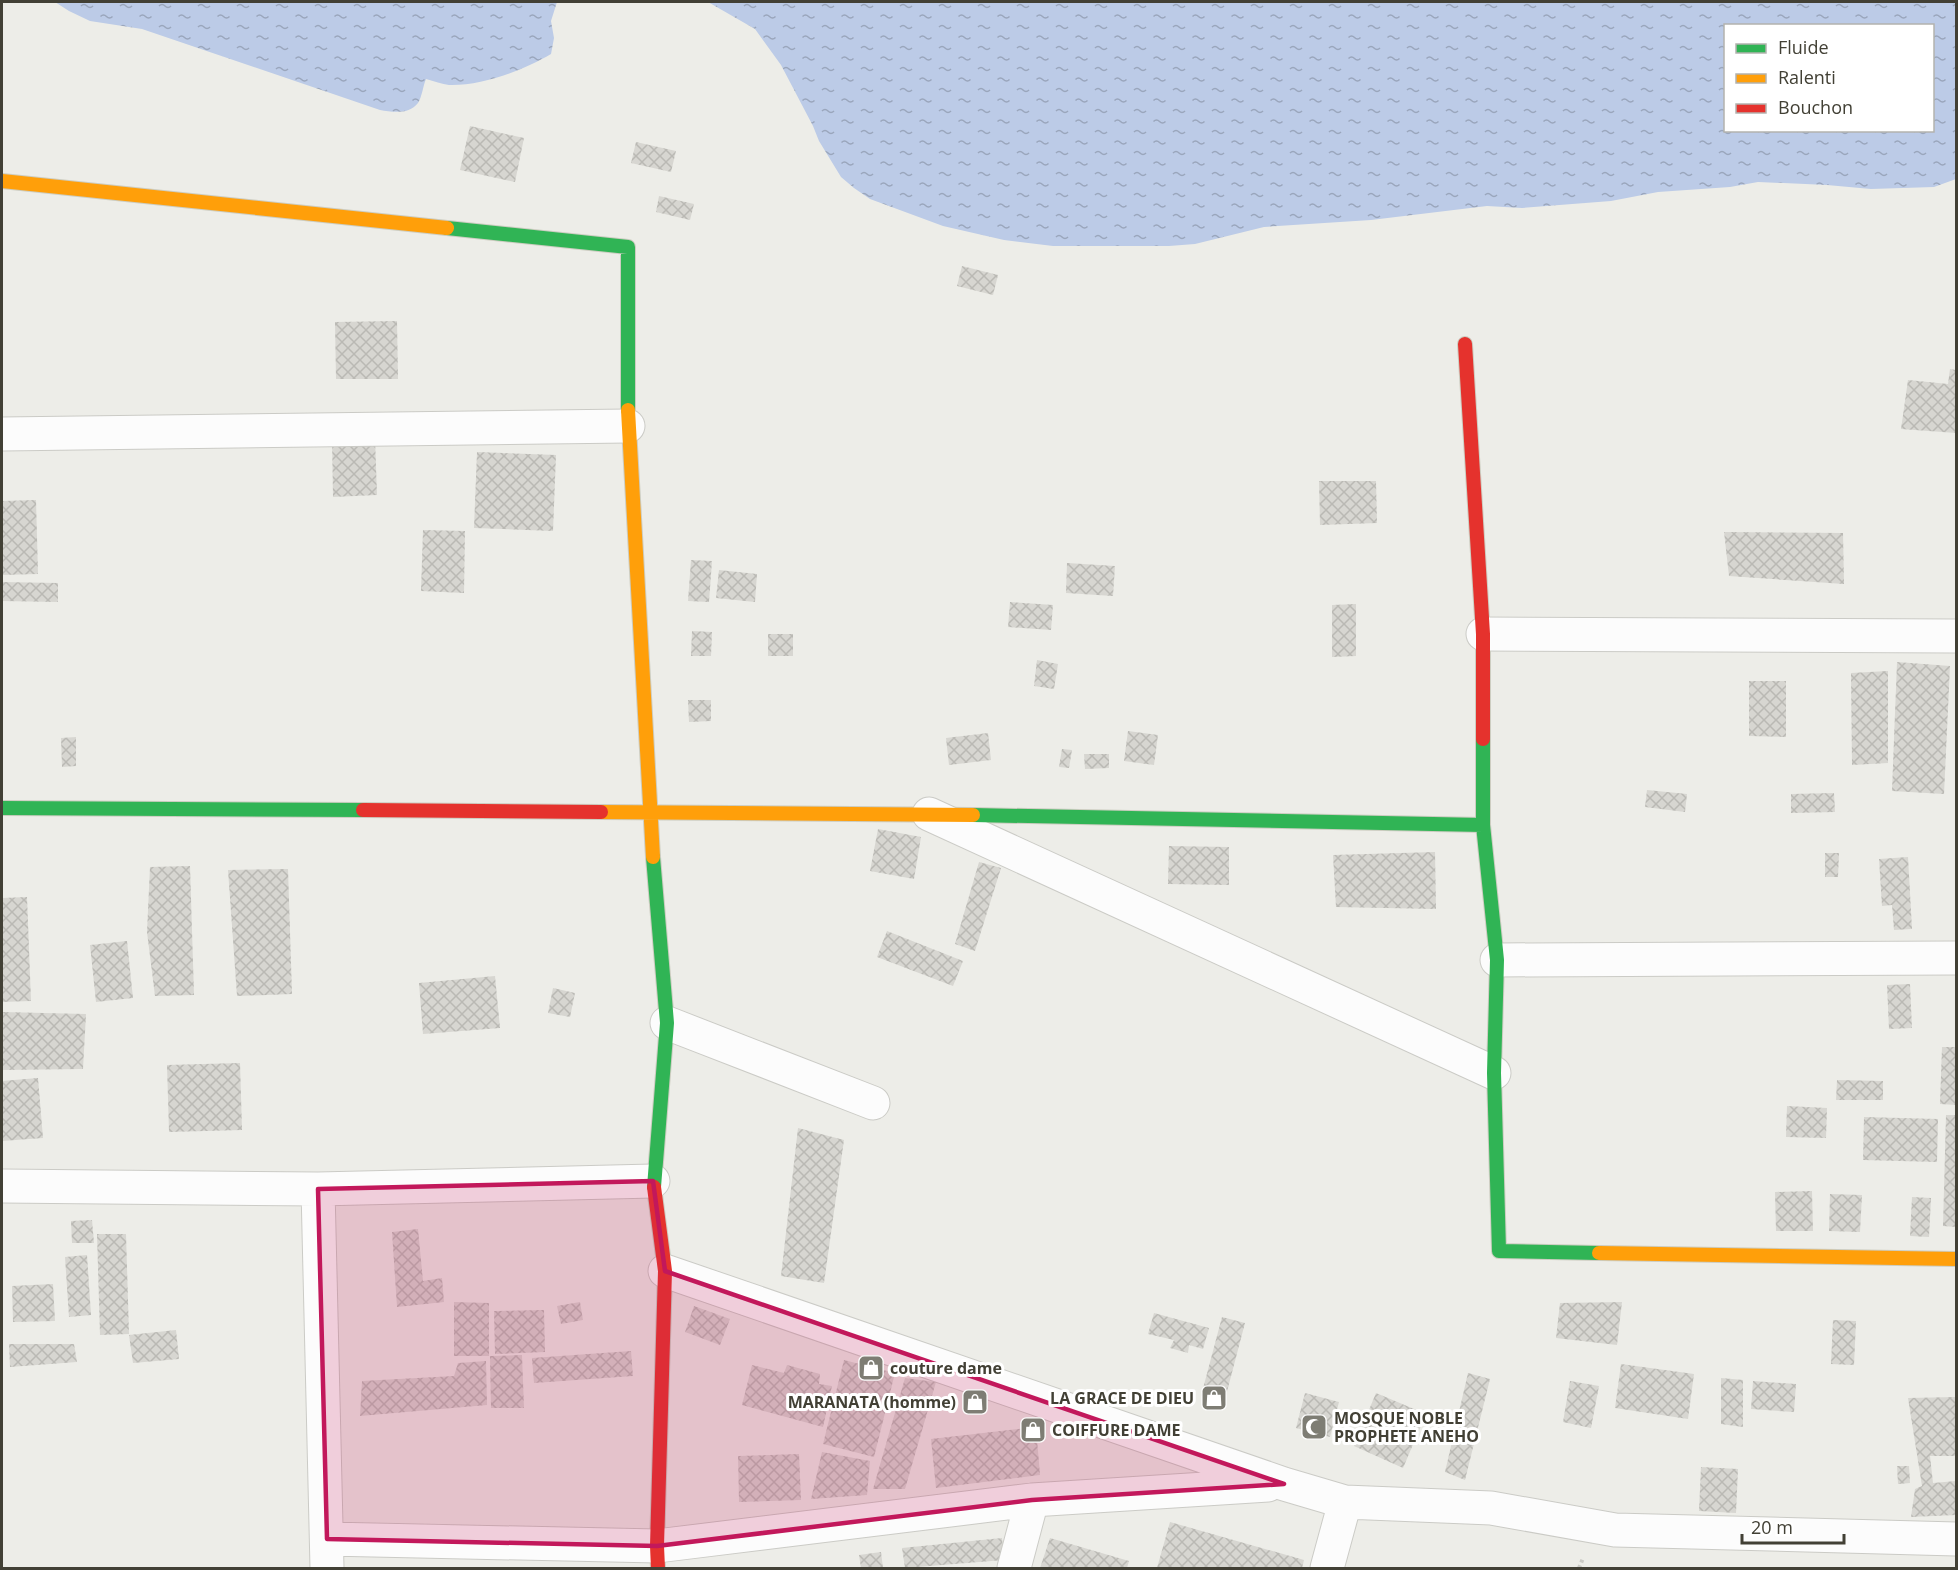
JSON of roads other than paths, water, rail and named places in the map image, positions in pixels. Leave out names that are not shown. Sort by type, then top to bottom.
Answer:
[{"type":"street","points":[[2,181],[628,247],[628,426],[649,813],[667,1023],[653,1181],[665,1271],[658,1557]]},
{"type":"street","points":[[1465,344],[1483,634],[1482,825],[1497,960],[1494,1073],[1500,1251],[1956,1259]]},
{"type":"street","points":[[2,434],[628,426]]},
{"type":"street","points":[[1483,634],[1956,636]]},
{"type":"street","points":[[2,808],[929,814],[1482,825]]},
{"type":"street","points":[[929,814],[1494,1073]]},
{"type":"street","points":[[1497,960],[1956,957]]},
{"type":"street","points":[[667,1023],[873,1103]]},
{"type":"street","points":[[2,1186],[318,1189],[653,1181]]},
{"type":"street","points":[[318,1189],[327,1554],[658,1557],[1032,1500],[1284,1484]]},
{"type":"street","points":[[665,1271],[1284,1484],[1345,1502],[1491,1508],[1615,1530],[1956,1539]]},
{"type":"street","points":[[1014,1569],[1032,1500]]},
{"type":"street","points":[[1327,1569],[1345,1502]]},
{"type":"water","points":[[55,2],[557,2],[551,21],[554,38],[551,54],[516,71],[475,83],[449,85],[426,79],[418,103],[405,111],[395,112],[380,110],[142,29],[90,21]]},
{"type":"water","points":[[708,2],[1956,2],[1956,179],[1934,187],[1871,189],[1758,182],[1730,187],[1658,192],[1611,201],[1522,208],[1487,206],[1371,220],[1264,227],[1195,244],[1053,246],[1004,240],[943,226],[870,199],[841,177],[819,141],[781,65],[755,29]]},
{"type":"place","name":"couture dame","points":[[871,1368]]},
{"type":"place","name":"LA GRACE DE DIEU","points":[[1214,1398]]},
{"type":"place","name":"MARANATA (homme)","points":[[975,1402]]},
{"type":"place","name":"MOSQUE NOBLE PROPHETE ANEHO","points":[[1314,1427]]},
{"type":"place","name":"COIFFURE DAME","points":[[1033,1430]]}]
